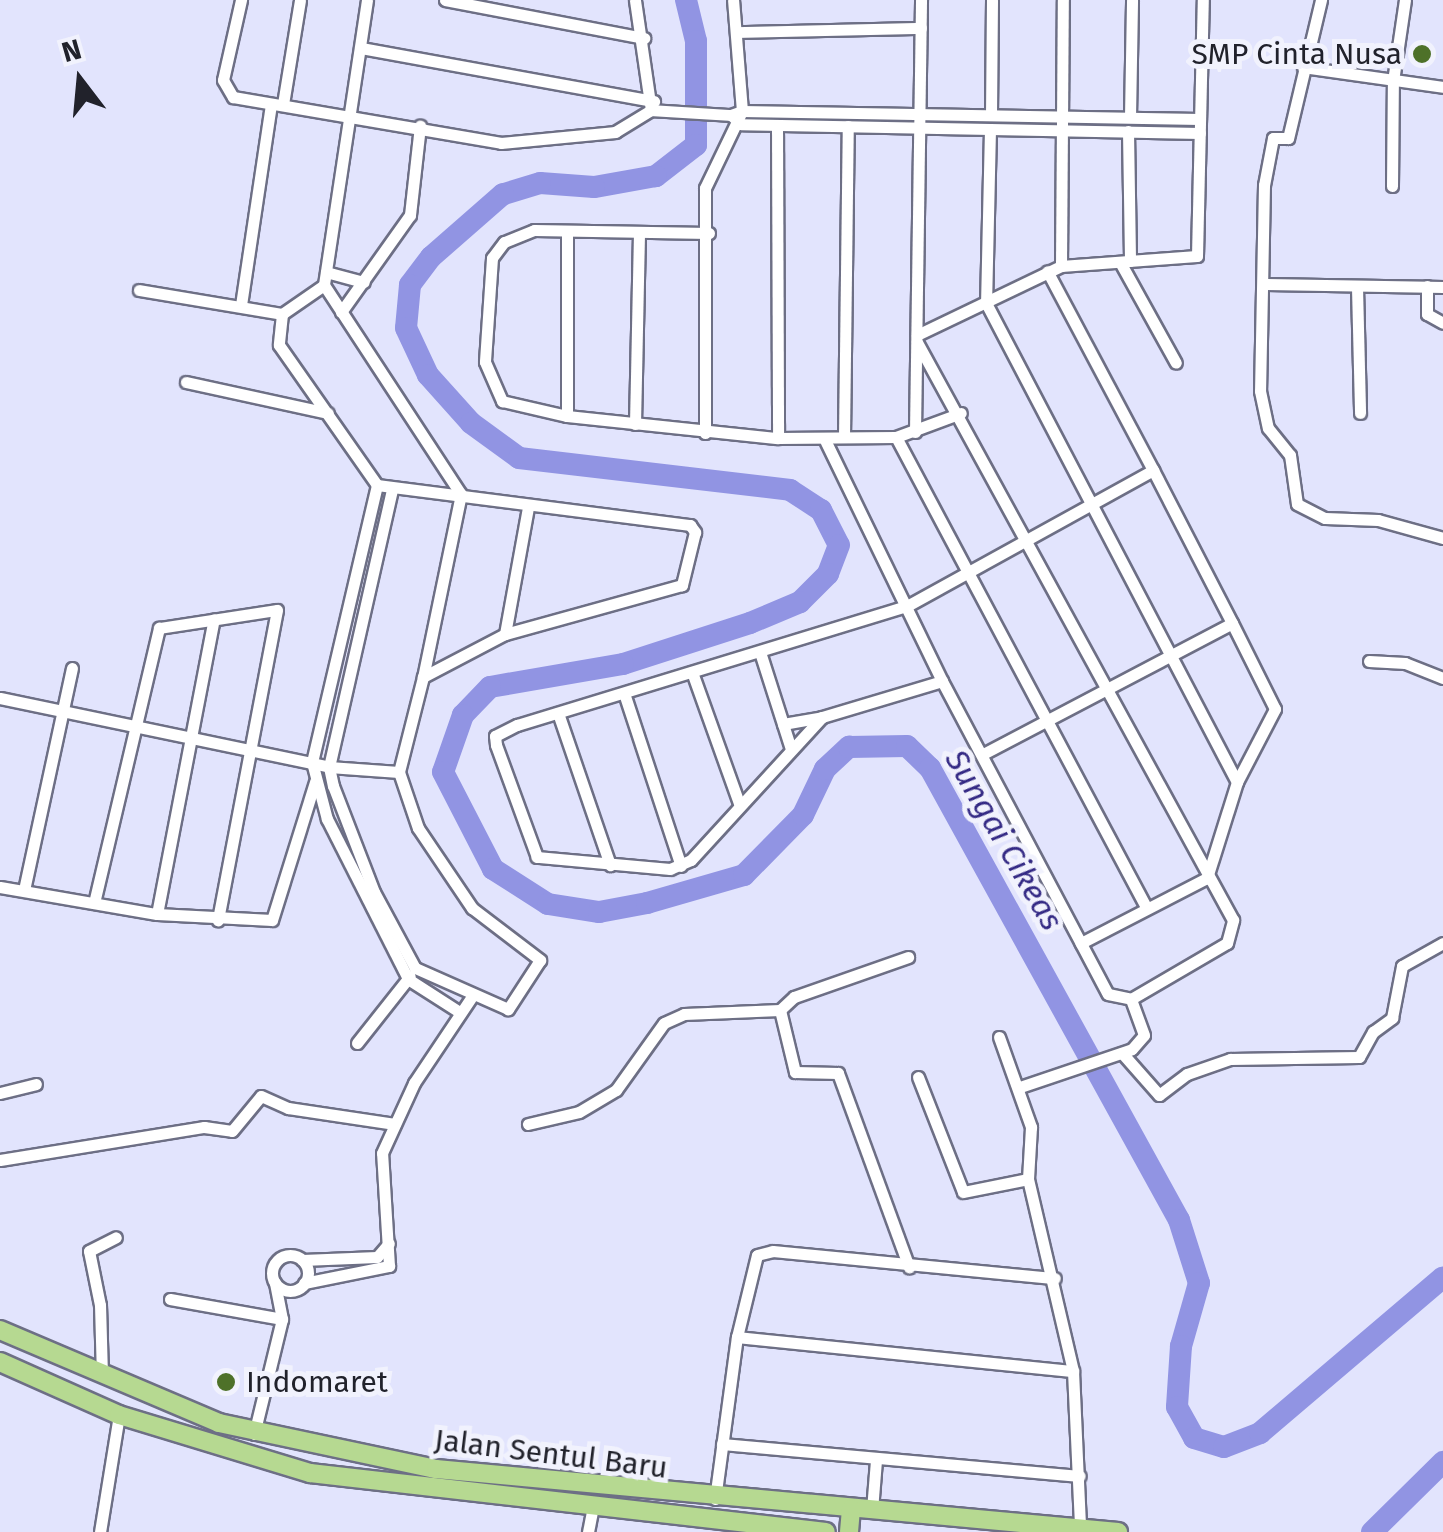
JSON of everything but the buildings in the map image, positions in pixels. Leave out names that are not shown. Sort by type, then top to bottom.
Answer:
[{"type":"main road","name":"Jalan Sentul Baru","points":[[0,1330],[102,1376],[254,1434],[435,1477],[566,1495],[714,1499],[1080,1525],[1118,1532]]},
{"type":"main road","name":"Jalan Sentul Baru","points":[[0,1362],[118,1415],[310,1473],[435,1477]]},
{"type":"main road","name":"Jalan Sentul Baru","points":[[566,1495],[593,1506],[706,1526],[826,1532]]},
{"type":"main road","points":[[849,1532],[851,1509]]},
{"type":"main road","points":[[876,1511],[879,1532]]},
{"type":"street","points":[[241,0],[224,91],[501,144],[550,142],[615,132],[652,106]]},
{"type":"street","points":[[241,305],[300,0]]},
{"type":"street","points":[[367,0],[354,113],[324,285],[460,494],[399,772],[418,828],[462,894],[540,960],[516,1006],[502,1010],[412,974],[366,874],[329,767],[392,489]]},
{"type":"street","points":[[446,0],[644,38]]},
{"type":"street","points":[[635,0],[652,106]]},
{"type":"street","points":[[705,433],[707,178],[738,117],[740,32],[733,0]]},
{"type":"street","points":[[916,432],[921,0]]},
{"type":"street","points":[[991,115],[992,0]]},
{"type":"street","points":[[1061,266],[1062,0]]},
{"type":"street","points":[[1132,0],[1125,262],[1176,363]]},
{"type":"street","points":[[917,339],[1061,266],[1197,256],[1203,0]]},
{"type":"street","points":[[1321,0],[1288,138],[1273,138],[1264,186],[1266,284],[1260,391],[1268,428],[1290,455],[1295,502],[1320,516],[1378,520],[1443,538]]},
{"type":"street","points":[[1392,186],[1392,81],[1405,0]]},
{"type":"street","points":[[740,32],[921,28]]},
{"type":"street","points":[[361,48],[652,106],[665,112],[738,117],[1062,116],[1200,133]]},
{"type":"street","points":[[1303,67],[1443,87]]},
{"type":"street","points":[[738,117],[777,125],[1062,130],[1200,119]]},
{"type":"street","points":[[777,125],[778,438]]},
{"type":"street","points":[[341,312],[410,215],[420,126]]},
{"type":"street","points":[[844,436],[848,126]]},
{"type":"street","points":[[990,129],[986,302],[1168,658],[1238,782]]},
{"type":"street","points":[[566,416],[567,232]]},
{"type":"street","points":[[635,424],[639,233]]},
{"type":"street","points":[[708,233],[518,234],[496,252],[485,362],[490,383],[510,408],[705,433],[778,438],[896,437],[961,413]]},
{"type":"street","points":[[326,272],[364,282]]},
{"type":"street","points":[[1046,272],[1153,470],[1274,709],[1238,782],[1207,878],[1081,943]]},
{"type":"street","points":[[1266,284],[1443,287]]},
{"type":"street","points":[[139,290],[282,314],[324,285]]},
{"type":"street","points":[[1427,286],[1427,314],[1443,322]]},
{"type":"street","points":[[1356,287],[1360,412]]},
{"type":"street","points":[[282,314],[279,345],[377,485],[690,525],[695,532],[688,577],[682,584],[505,634],[423,676]]},
{"type":"street","points":[[824,438],[942,681],[1108,994],[1131,999],[1233,934],[1233,920],[1207,878],[961,413],[917,339]]},
{"type":"street","points":[[186,382],[328,414]]},
{"type":"street","points":[[896,437],[1146,907]]},
{"type":"street","points":[[822,716],[681,866],[610,866],[537,857],[496,746],[500,732],[906,606],[1153,470]]},
{"type":"street","points":[[377,485],[312,762],[326,819],[412,974],[458,1011]]},
{"type":"street","points":[[505,634],[528,506]]},
{"type":"street","points":[[94,903],[159,628],[280,614],[218,920]]},
{"type":"street","points":[[157,914],[214,619]]},
{"type":"street","points":[[982,754],[1232,623]]},
{"type":"street","points":[[760,652],[791,750]]},
{"type":"street","points":[[1369,661],[1405,663],[1443,678]]},
{"type":"street","points":[[24,890],[66,711],[72,668]]},
{"type":"street","points":[[692,672],[740,806]]},
{"type":"street","points":[[783,724],[942,681]]},
{"type":"street","points":[[624,693],[681,866]]},
{"type":"street","points":[[0,699],[329,767],[399,772]]},
{"type":"street","points":[[558,713],[610,866]]},
{"type":"street","points":[[0,887],[157,914],[218,920],[275,918],[316,779]]},
{"type":"street","points":[[304,822],[326,819]]},
{"type":"street","points":[[1118,1054],[1158,1095],[1187,1074],[1230,1059],[1360,1056],[1372,1032],[1392,1018],[1402,966],[1443,943]]},
{"type":"street","points":[[528,1124],[579,1112],[616,1090],[664,1023],[684,1014],[780,1010],[794,996],[908,956]]},
{"type":"street","points":[[357,1043],[412,974]]},
{"type":"street","points":[[275,1283],[283,1290],[382,1272],[389,1266],[380,1179],[395,1124],[458,1011],[471,998]]},
{"type":"street","points":[[1020,1087],[1118,1054],[1144,1035],[1131,999]]},
{"type":"street","points":[[780,1010],[797,1074],[838,1073],[909,1267]]},
{"type":"street","points":[[1000,1037],[1020,1087],[1033,1142],[1028,1180],[1055,1278],[1073,1371],[1080,1525]]},
{"type":"street","points":[[918,1078],[963,1192],[1028,1180]]},
{"type":"street","points":[[0,1094],[36,1084]]},
{"type":"street","points":[[0,1160],[204,1127],[232,1131],[261,1096],[288,1108],[395,1124]]},
{"type":"street","points":[[102,1376],[100,1305],[88,1250],[116,1237]]},
{"type":"street","points":[[282,1319],[272,1268],[279,1258],[377,1258],[389,1244]]},
{"type":"street","points":[[714,1499],[736,1337],[757,1254],[773,1251],[1055,1278]]},
{"type":"street","points":[[254,1434],[282,1319],[302,1285],[302,1260]]},
{"type":"street","points":[[170,1298],[282,1319]]},
{"type":"street","points":[[736,1337],[1073,1371]]},
{"type":"street","points":[[100,1532],[118,1415]]},
{"type":"street","points":[[722,1444],[1080,1476]]},
{"type":"street","points":[[876,1460],[876,1511]]},
{"type":"street","points":[[588,1532],[593,1506]]},
{"type":"waterway","name":"Sungai Cikeas","points":[[686,0],[696,41],[696,145],[656,176],[594,187],[540,183],[503,194],[431,257],[410,285],[406,328],[428,375],[471,423],[519,458],[790,490],[821,510],[839,545],[828,574],[800,602],[750,623],[623,664],[490,687],[463,715],[443,772],[493,869],[548,904],[599,912],[647,903],[744,875],[803,815],[825,769],[849,747],[907,746],[930,768],[1179,1220],[1199,1283],[1181,1346],[1177,1407],[1194,1438],[1224,1447],[1260,1433],[1443,1277]]},
{"type":"waterway","name":"Sungai Cikeas","points":[[1372,1532],[1443,1462]]},
{"type":"place","name":"SMP Cinta Nusa","points":[[1422,54]]},
{"type":"place","name":"Indomaret","points":[[226,1382]]}]
